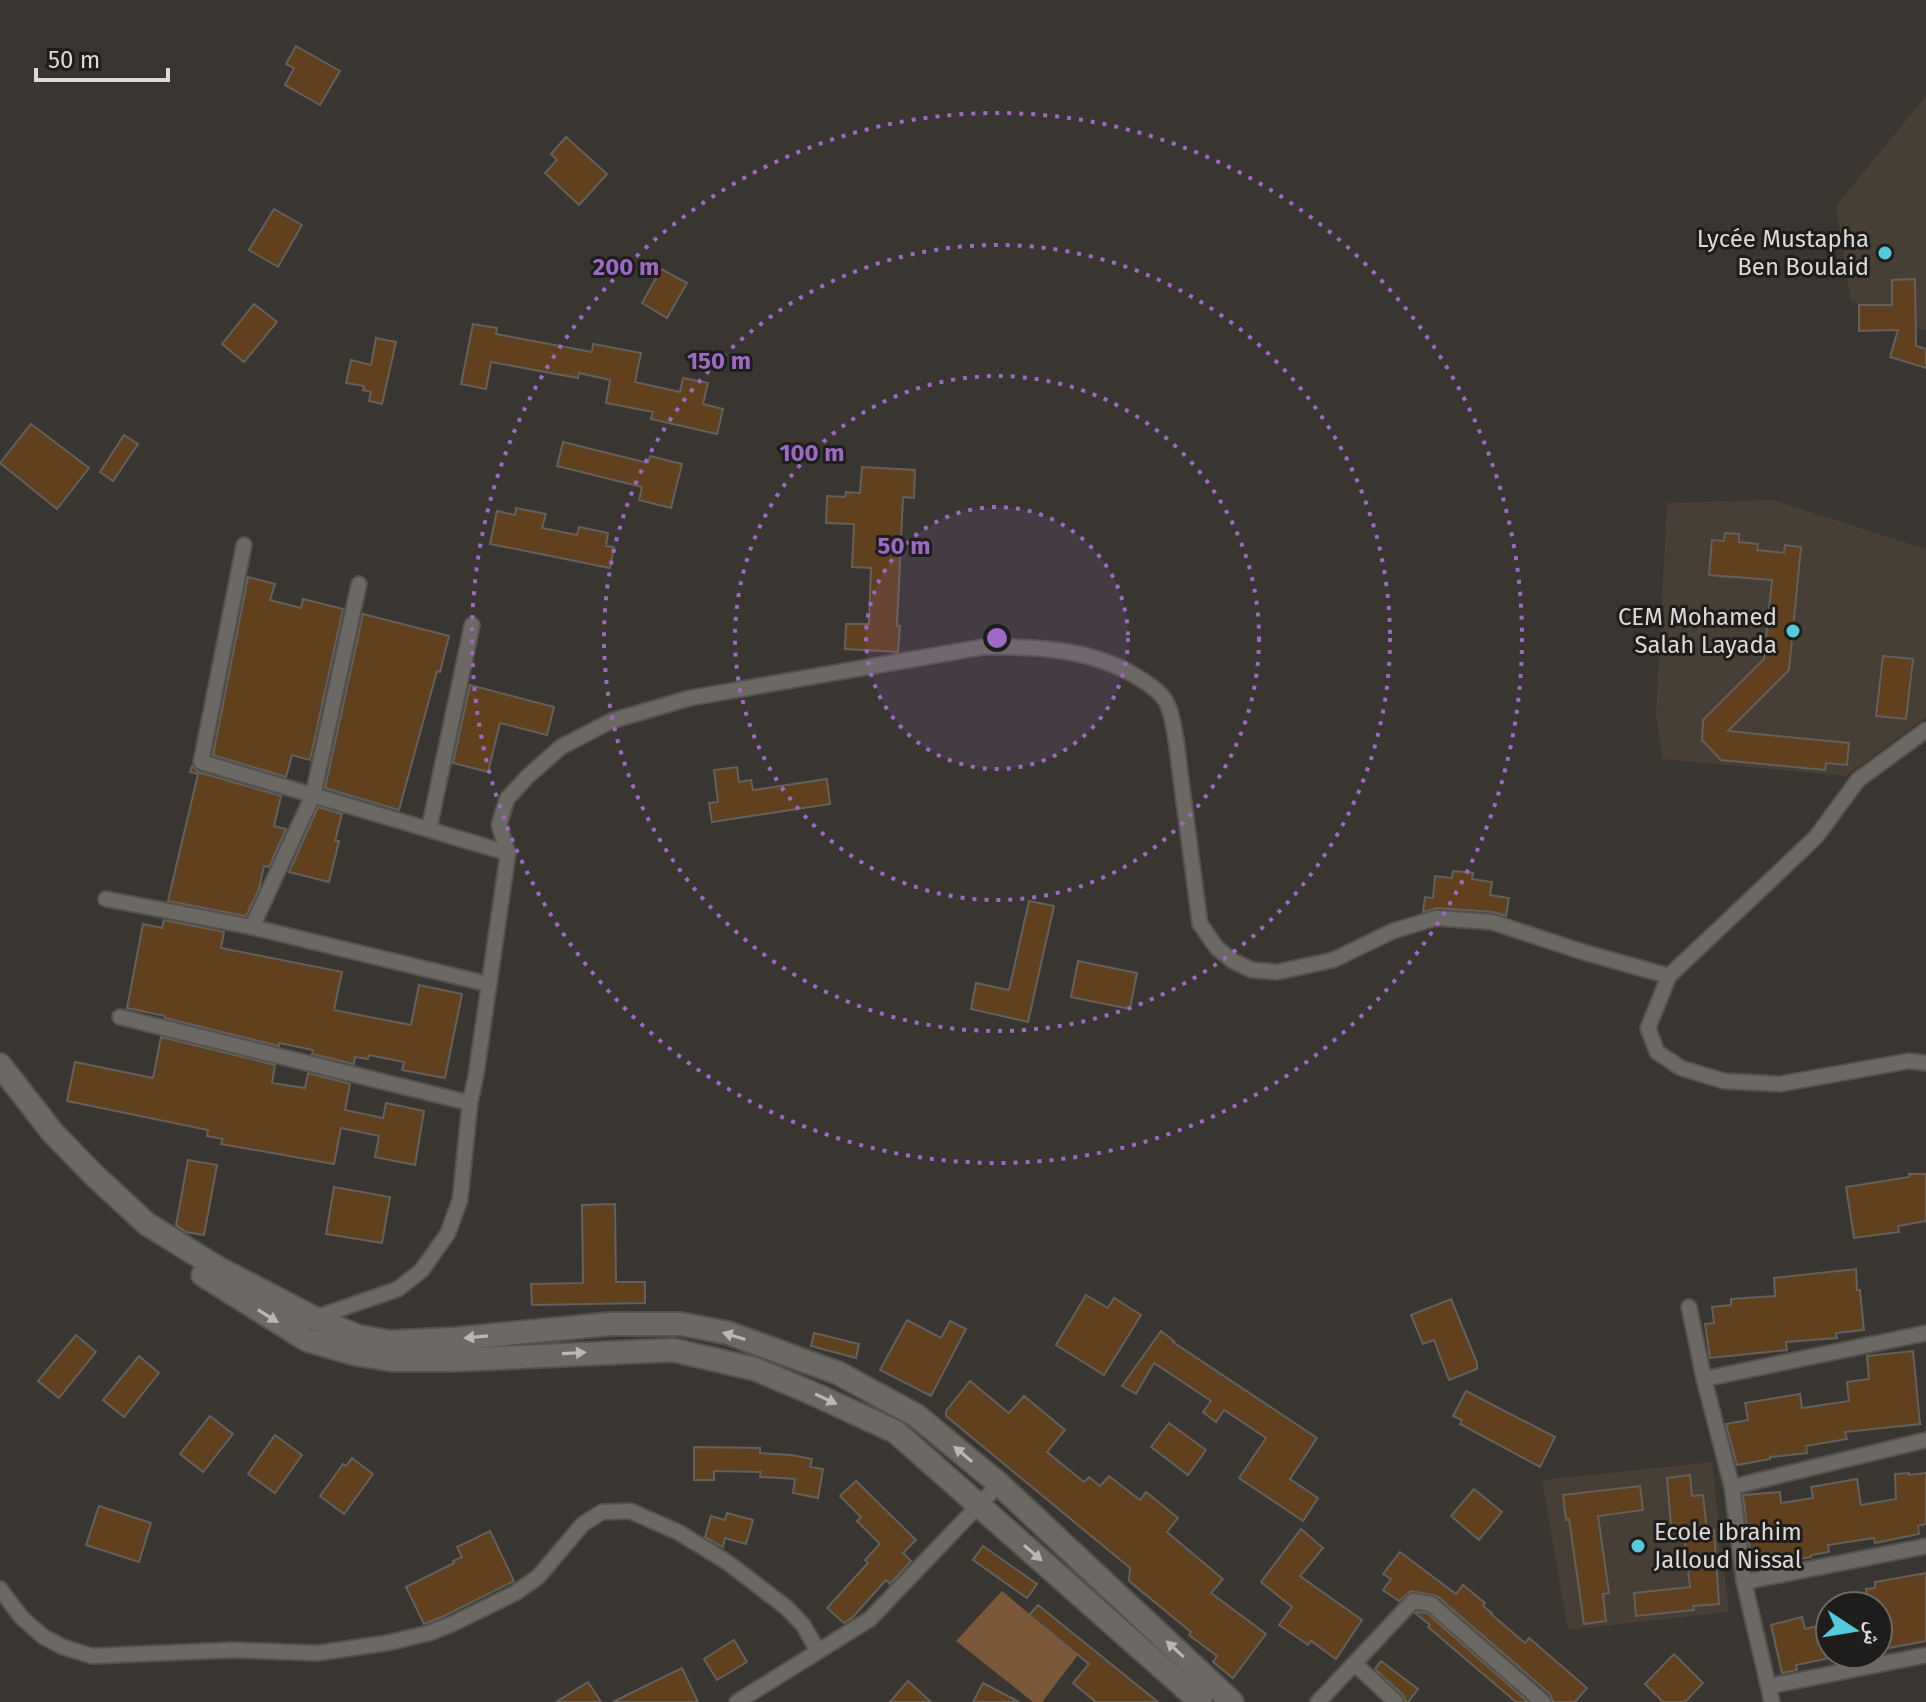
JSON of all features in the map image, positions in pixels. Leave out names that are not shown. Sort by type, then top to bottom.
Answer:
[{"type":"main road","points":[[0,1065],[53,1133],[147,1224],[218,1268],[314,1318],[357,1336],[389,1342],[610,1324],[681,1324],[728,1333],[838,1373],[917,1416],[999,1484],[1191,1692]]},
{"type":"main road","points":[[0,1083],[44,1140],[139,1233],[307,1340],[355,1354],[392,1360],[673,1350],[755,1369],[896,1432],[1191,1692],[1232,1702]]},
{"type":"street","points":[[244,545],[201,762],[508,853]]},
{"type":"street","points":[[252,927],[313,795],[359,584]]},
{"type":"street","points":[[429,829],[472,625]]},
{"type":"street","points":[[314,1318],[398,1289],[422,1270],[448,1233],[460,1200],[470,1103],[508,853],[499,825],[507,799],[561,747],[611,721],[690,698],[983,647],[1023,646],[1064,650],[1108,662],[1151,685],[1167,701],[1175,736],[1200,924],[1217,948],[1233,961],[1252,970],[1277,972],[1333,960],[1393,931],[1436,918],[1492,922],[1669,976]]},
{"type":"street","points":[[1926,730],[1858,780],[1816,837],[1669,976],[1648,1028],[1657,1052],[1681,1068],[1724,1081],[1780,1084],[1909,1061],[1926,1063]]},
{"type":"street","points":[[106,899],[252,927],[488,984]]},
{"type":"street","points":[[120,1017],[470,1103]]},
{"type":"street","points":[[1689,1307],[1732,1487],[1744,1582],[1772,1702]]},
{"type":"street","points":[[1704,1379],[1926,1333]]},
{"type":"street","points":[[1732,1487],[1926,1440]]},
{"type":"street","points":[[737,1702],[870,1619],[999,1484]]},
{"type":"street","points":[[0,1589],[22,1618],[44,1637],[92,1656],[233,1650],[318,1653],[387,1643],[452,1624],[515,1593],[538,1577],[583,1524],[602,1512],[630,1511],[678,1532],[727,1562],[787,1608],[803,1625],[818,1651]]},
{"type":"street","points":[[1744,1582],[1926,1546]]},
{"type":"street","points":[[1318,1702],[1413,1601],[1431,1604],[1543,1702]]},
{"type":"street","points":[[1770,1686],[1926,1655]]},
{"type":"street","points":[[1355,1664],[1396,1702]]},
{"type":"shaded area","name":"Lycée Mustapha Ben Boulaid","points":[[1926,96],[1926,330],[1922,330],[1851,301],[1836,206]]},
{"type":"shaded area","name":"CEM Mohamed Salah Layada","points":[[1773,500],[1926,549],[1926,717],[1846,776],[1662,759],[1656,714],[1667,503]]},
{"type":"shaded area","name":"Ecole Ibrahim Jalloud Nissal","points":[[1712,1462],[1729,1612],[1568,1630],[1542,1480]]},
{"type":"shaded area","points":[[1002,1591],[1078,1655],[1042,1702],[1033,1702],[956,1641]]},
{"type":"building","points":[[296,46],[340,71],[320,105],[285,85],[294,68],[286,64]]},
{"type":"building","points":[[566,137],[607,174],[579,205],[545,173],[557,160],[551,154]]},
{"type":"building","points":[[274,209],[302,225],[278,267],[249,250]]},
{"type":"building","points":[[661,269],[687,283],[667,318],[642,303]]},
{"type":"building","points":[[1915,279],[1916,346],[1926,349],[1926,368],[1890,357],[1898,330],[1859,331],[1859,305],[1892,305],[1892,280]]},
{"type":"building","points":[[254,304],[277,322],[244,362],[222,344]]},
{"type":"building","points":[[473,324],[497,328],[496,334],[592,352],[593,344],[641,353],[635,382],[680,392],[683,378],[708,383],[703,404],[723,409],[717,434],[651,419],[653,412],[606,403],[610,380],[579,373],[578,378],[491,362],[486,389],[461,384]]},
{"type":"building","points":[[376,338],[396,342],[382,404],[369,401],[371,392],[363,390],[364,386],[346,383],[351,360],[371,365]]},
{"type":"building","points":[[31,424],[89,468],[57,509],[0,463]]},
{"type":"building","points":[[124,435],[138,444],[113,481],[100,472]]},
{"type":"building","points":[[563,442],[648,463],[650,456],[682,464],[671,508],[639,500],[642,487],[557,466]]},
{"type":"building","points":[[862,467],[915,470],[914,498],[903,497],[898,652],[845,649],[846,624],[869,624],[871,568],[852,567],[854,524],[826,523],[827,496],[845,497],[846,492],[860,493]]},
{"type":"building","points":[[516,508],[546,514],[542,528],[577,535],[579,527],[608,533],[606,546],[614,547],[610,568],[490,544],[497,511],[515,515]]},
{"type":"building","points":[[1725,533],[1739,534],[1739,542],[1758,544],[1757,550],[1784,553],[1785,545],[1801,547],[1789,670],[1728,731],[1849,743],[1847,765],[1826,763],[1825,770],[1721,760],[1702,740],[1703,720],[1764,659],[1772,580],[1709,575],[1712,540],[1724,541]]},
{"type":"building","points":[[248,577],[275,584],[270,600],[301,608],[303,599],[343,609],[310,760],[292,755],[286,777],[213,755]]},
{"type":"building","points":[[363,614],[449,636],[399,810],[325,788]]},
{"type":"building","points":[[1883,656],[1913,659],[1906,719],[1876,716]]},
{"type":"building","points":[[470,685],[554,707],[547,735],[500,723],[488,772],[453,763]]},
{"type":"building","points":[[192,766],[198,772],[281,796],[274,826],[286,829],[269,867],[264,866],[259,889],[246,916],[168,901],[198,774],[190,772]]},
{"type":"building","points":[[737,767],[739,782],[751,780],[753,790],[827,779],[830,804],[712,822],[709,803],[718,802],[714,770]]},
{"type":"building","points":[[318,807],[342,814],[329,882],[289,872]]},
{"type":"building","points":[[1453,871],[1473,873],[1472,879],[1492,882],[1490,895],[1509,898],[1506,916],[1493,912],[1437,908],[1423,912],[1425,897],[1433,898],[1435,876],[1452,878]]},
{"type":"building","points":[[1029,901],[1054,906],[1028,1022],[971,1009],[976,983],[1009,990]]},
{"type":"building","points":[[164,920],[224,932],[221,948],[342,972],[334,1010],[411,1025],[419,985],[462,994],[445,1078],[402,1070],[404,1062],[369,1055],[368,1059],[355,1057],[354,1064],[312,1054],[313,1050],[279,1043],[279,1046],[127,1008],[143,924],[162,928]]},
{"type":"building","points":[[1078,961],[1137,973],[1130,1009],[1071,997]]},
{"type":"building","points":[[161,1037],[275,1065],[272,1083],[305,1088],[308,1073],[350,1084],[345,1110],[383,1118],[386,1103],[424,1111],[415,1165],[375,1157],[379,1136],[341,1128],[334,1164],[221,1144],[223,1139],[207,1136],[208,1130],[67,1101],[75,1062],[153,1078]]},
{"type":"building","points":[[188,1160],[217,1165],[204,1235],[186,1232],[176,1225]]},
{"type":"building","points":[[1909,1174],[1926,1174],[1926,1221],[1898,1226],[1899,1232],[1854,1238],[1846,1187],[1909,1177]]},
{"type":"building","points":[[334,1187],[390,1197],[382,1243],[326,1234]]},
{"type":"building","points":[[615,1204],[616,1282],[645,1282],[645,1303],[532,1305],[531,1284],[583,1283],[582,1205]]},
{"type":"building","points":[[1856,1269],[1864,1330],[1836,1333],[1837,1338],[1786,1342],[1787,1350],[1710,1358],[1705,1324],[1714,1323],[1712,1307],[1731,1305],[1731,1299],[1775,1296],[1774,1278]]},
{"type":"building","points":[[1086,1295],[1108,1308],[1114,1298],[1141,1315],[1104,1375],[1056,1345]]},
{"type":"building","points":[[1451,1299],[1477,1369],[1449,1380],[1434,1340],[1423,1344],[1411,1315]]},
{"type":"building","points":[[907,1320],[941,1338],[950,1321],[966,1329],[931,1396],[880,1370]]},
{"type":"building","points":[[1161,1331],[1317,1438],[1290,1479],[1318,1498],[1303,1521],[1239,1478],[1266,1438],[1224,1410],[1216,1422],[1203,1412],[1211,1401],[1154,1363],[1136,1394],[1122,1386]]},
{"type":"building","points":[[814,1333],[859,1344],[856,1358],[811,1346]]},
{"type":"building","points":[[76,1335],[96,1352],[59,1398],[38,1381]]},
{"type":"building","points":[[1913,1351],[1920,1424],[1845,1432],[1847,1439],[1806,1446],[1807,1453],[1737,1465],[1726,1424],[1748,1420],[1745,1403],[1800,1394],[1802,1408],[1849,1401],[1847,1382],[1869,1379],[1867,1356]]},
{"type":"building","points":[[139,1356],[159,1373],[124,1417],[103,1400]]},
{"type":"building","points":[[970,1381],[1009,1413],[1024,1396],[1065,1430],[1047,1452],[1084,1482],[1089,1477],[1100,1486],[1109,1476],[1140,1500],[1146,1492],[1178,1518],[1167,1532],[1223,1579],[1211,1593],[1266,1634],[1233,1678],[1213,1662],[1217,1656],[1129,1581],[1130,1568],[946,1416],[946,1411]]},
{"type":"building","points":[[1466,1391],[1555,1437],[1540,1467],[1460,1424],[1462,1420],[1453,1416]]},
{"type":"building","points":[[210,1416],[233,1434],[203,1472],[180,1454]]},
{"type":"building","points":[[1169,1423],[1206,1450],[1188,1475],[1151,1447]]},
{"type":"building","points":[[275,1435],[302,1455],[275,1493],[248,1474]]},
{"type":"building","points":[[694,1447],[760,1448],[760,1453],[812,1459],[810,1467],[823,1469],[818,1498],[793,1493],[795,1479],[760,1477],[761,1472],[714,1471],[714,1480],[694,1480]]},
{"type":"building","points":[[352,1458],[373,1474],[344,1514],[320,1496],[343,1464],[346,1466]]},
{"type":"building","points":[[1926,1473],[1926,1524],[1918,1526],[1919,1534],[1875,1543],[1874,1538],[1828,1545],[1829,1552],[1789,1563],[1752,1567],[1743,1495],[1780,1492],[1781,1503],[1813,1498],[1811,1487],[1857,1479],[1861,1505],[1896,1499],[1895,1474]]},
{"type":"building","points":[[1690,1475],[1692,1496],[1703,1495],[1707,1531],[1714,1530],[1719,1604],[1636,1616],[1634,1593],[1690,1587],[1684,1535],[1672,1536],[1667,1478]]},
{"type":"building","points":[[856,1481],[916,1540],[903,1553],[911,1561],[890,1584],[886,1580],[844,1623],[827,1608],[868,1563],[865,1560],[880,1544],[857,1521],[861,1517],[840,1496]]},
{"type":"building","points":[[1640,1486],[1643,1510],[1598,1516],[1609,1593],[1603,1594],[1606,1621],[1584,1624],[1563,1495]]},
{"type":"building","points":[[1474,1489],[1502,1512],[1479,1540],[1451,1516]]},
{"type":"building","points":[[99,1506],[151,1523],[139,1562],[86,1545]]},
{"type":"building","points":[[727,1513],[753,1520],[746,1544],[725,1538],[723,1547],[705,1537],[711,1516],[725,1520]]},
{"type":"building","points":[[1301,1529],[1323,1548],[1300,1576],[1362,1620],[1336,1659],[1311,1641],[1308,1645],[1279,1625],[1292,1607],[1261,1582]]},
{"type":"building","points":[[490,1531],[514,1581],[424,1624],[406,1587],[454,1563],[462,1557],[457,1547]]},
{"type":"building","points":[[983,1546],[1037,1584],[1027,1598],[973,1560]]},
{"type":"building","points":[[1400,1552],[1456,1594],[1463,1585],[1525,1643],[1529,1638],[1587,1688],[1575,1702],[1553,1702],[1550,1694],[1437,1596],[1411,1591],[1399,1601],[1383,1590],[1391,1579],[1383,1574]]},
{"type":"building","points":[[1926,1573],[1926,1641],[1894,1647],[1894,1590],[1866,1590],[1875,1588],[1875,1582]]},
{"type":"building","points":[[1038,1605],[1158,1702],[1096,1702],[1073,1683],[1089,1664],[1029,1615]]},
{"type":"building","points":[[1417,1612],[1427,1613],[1528,1702],[1516,1702],[1428,1627],[1430,1625]]},
{"type":"building","points":[[1802,1617],[1805,1629],[1814,1627],[1814,1661],[1796,1665],[1797,1670],[1782,1673],[1771,1625]]},
{"type":"building","points":[[734,1640],[747,1662],[717,1680],[704,1659]]},
{"type":"building","points":[[1674,1654],[1703,1683],[1685,1702],[1663,1702],[1645,1684]]},
{"type":"building","points":[[1381,1661],[1418,1689],[1408,1702],[1375,1669]]},
{"type":"building","points":[[682,1668],[698,1702],[613,1702],[637,1690]]},
{"type":"building","points":[[908,1681],[931,1702],[890,1702]]},
{"type":"building","points":[[588,1682],[601,1702],[556,1702]]},
{"type":"building","points":[[983,1683],[1019,1702],[973,1702]]},
{"type":"place","name":"Lycée Mustapha Ben Boulaid","points":[[1885,253]]},
{"type":"place","name":"CEM Mohamed Salah Layada","points":[[1793,631]]},
{"type":"place","name":"Ecole Ibrahim Jalloud Nissal","points":[[1638,1546]]}]
